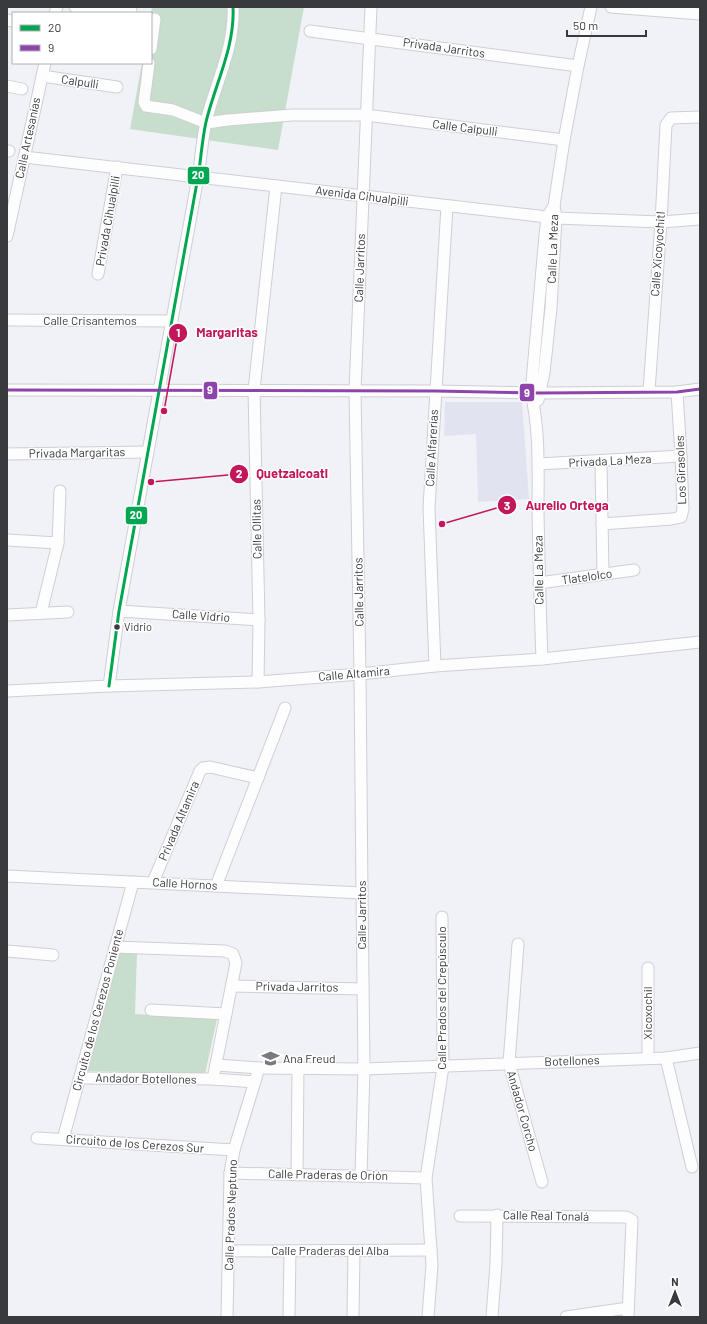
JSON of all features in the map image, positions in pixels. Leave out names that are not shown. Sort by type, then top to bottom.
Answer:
[{"type":"street","points":[[75,7],[131,11]]},
{"type":"street","points":[[109,686],[119,611],[198,177],[206,123],[232,37],[234,21],[233,7]]},
{"type":"street","name":"Calle Jarritos","points":[[361,1176],[364,1069],[360,674],[355,391],[371,7]]},
{"type":"street","name":"Calle La Meza","points":[[542,659],[539,583],[538,464],[534,410],[544,235],[552,218],[564,140],[591,7]]},
{"type":"street","points":[[611,7],[700,14]]},
{"type":"street","points":[[152,42],[155,19]]},
{"type":"street","name":"Privada Jarritos","points":[[310,30],[578,66]]},
{"type":"street","name":"Calle Artesanías","points":[[7,236],[44,64]]},
{"type":"street","points":[[149,64],[144,102],[146,106],[173,110],[206,123]]},
{"type":"street","name":"Calpulli","points":[[42,76],[117,87]]},
{"type":"street","points":[[7,86],[22,89]]},
{"type":"street","name":"Calle Calpulli","points":[[206,123],[292,115],[366,115],[564,140]]},
{"type":"street","name":"Calle Xicoyochitl","points":[[649,391],[666,125],[671,118],[700,117]]},
{"type":"street","name":"Avenida Cihualpilli","points":[[24,157],[552,218],[661,222],[700,220]]},
{"type":"street","name":"Privada Cihualpilli","points":[[98,274],[117,167]]},
{"type":"street","name":"Calle Ollitas","points":[[258,682],[259,620],[254,390],[276,186]]},
{"type":"street","name":"Calle Alfarerías","points":[[435,666],[429,508],[447,206]]},
{"type":"street","name":"Calle Crisantemos","points":[[7,320],[172,321]]},
{"type":"street","points":[[7,390],[436,391],[535,393],[677,392],[700,389]]},
{"type":"street","name":"Los Girasoles","points":[[602,524],[681,517],[683,509],[682,456],[677,392]]},
{"type":"street","name":"Privada Margaritas","points":[[7,454],[148,452]]},
{"type":"street","name":"Privada La Meza","points":[[538,464],[601,462],[682,456]]},
{"type":"street","points":[[601,462],[603,574]]},
{"type":"street","points":[[41,614],[58,543],[60,491]]},
{"type":"street","points":[[7,540],[58,543]]},
{"type":"street","name":"Tlatelolco","points":[[539,583],[634,570]]},
{"type":"street","name":"Calle Vidrio","points":[[119,611],[259,620]]},
{"type":"street","points":[[7,614],[68,612]]},
{"type":"street","name":"Calle Altamira","points":[[7,691],[109,686],[258,682],[360,674],[435,666],[542,659],[700,642]]},
{"type":"street","points":[[216,886],[284,708]]},
{"type":"street","name":"Privada Altamira","points":[[153,882],[200,771],[203,768],[210,767],[258,778]]},
{"type":"street","name":"Calle Hornos","points":[[7,876],[362,893]]},
{"type":"street","name":"Circuito de los Cerezos Poniente","points":[[63,1139],[133,882]]},
{"type":"street","name":"Calle Prados del Crepúsculo","points":[[428,1317],[432,1265],[426,1178],[443,1067],[442,917]]},
{"type":"street","name":"Andador Corcho","points":[[518,944],[509,1063],[542,1182]]},
{"type":"street","points":[[115,947],[226,951],[233,954],[236,963],[213,1080]]},
{"type":"street","points":[[7,951],[53,955]]},
{"type":"street","name":"Xicoxochil","points":[[648,968],[648,1058]]},
{"type":"street","name":"Privada Jarritos","points":[[232,986],[363,989]]},
{"type":"street","points":[[151,1010],[226,1014]]},
{"type":"street","name":"Botellones","points":[[216,1065],[259,1068],[364,1069],[666,1058],[700,1053]]},
{"type":"street","points":[[666,1058],[692,1167]]},
{"type":"street","name":"Calle Prados Neptuno","points":[[227,1317],[230,1173],[234,1150],[259,1068]]},
{"type":"street","points":[[297,1175],[298,1068]]},
{"type":"street","name":"Andador Botellones","points":[[80,1078],[255,1082]]},
{"type":"street","name":"Circuito de los Cerezos Sur","points":[[37,1138],[234,1150]]},
{"type":"street","name":"Calle Praderas de Orión","points":[[230,1173],[426,1178]]},
{"type":"street","points":[[492,1317],[496,1264],[497,1215]]},
{"type":"street","name":"Calle Real Tonalá","points":[[460,1216],[497,1215],[626,1217],[632,1220],[628,1313]]},
{"type":"street","name":"Calle Praderas del Alba","points":[[229,1252],[431,1250]]},
{"type":"street","points":[[289,1317],[290,1251]]},
{"type":"street","points":[[353,1317],[354,1251]]},
{"type":"street","points":[[566,1317],[628,1313]]},
{"type":"shaded area","points":[[445,402],[522,402],[529,499],[478,502],[476,434],[444,436]]},
{"type":"green space","points":[[152,7],[304,7],[278,150],[130,129],[142,64],[152,64]]},
{"type":"green space","points":[[137,952],[135,1014],[217,1019],[205,1074],[88,1071],[119,953]]},
{"type":"transit line","name":"20","points":[[109,686],[119,611],[198,177],[206,122],[228,51],[233,22],[233,7]]},
{"type":"transit line","name":"9","points":[[7,390],[436,391],[540,393],[677,392],[700,389]]},
{"type":"place","name":"Margaritas","points":[[164,411]]},
{"type":"place","name":"Quetzalcoatl","points":[[151,482]]},
{"type":"place","name":"Aurelio Ortega","points":[[442,524]]},
{"type":"place","name":"Vidrio","points":[[117,627]]},
{"type":"place","name":"Ana Freud","points":[[270,1059]]}]
